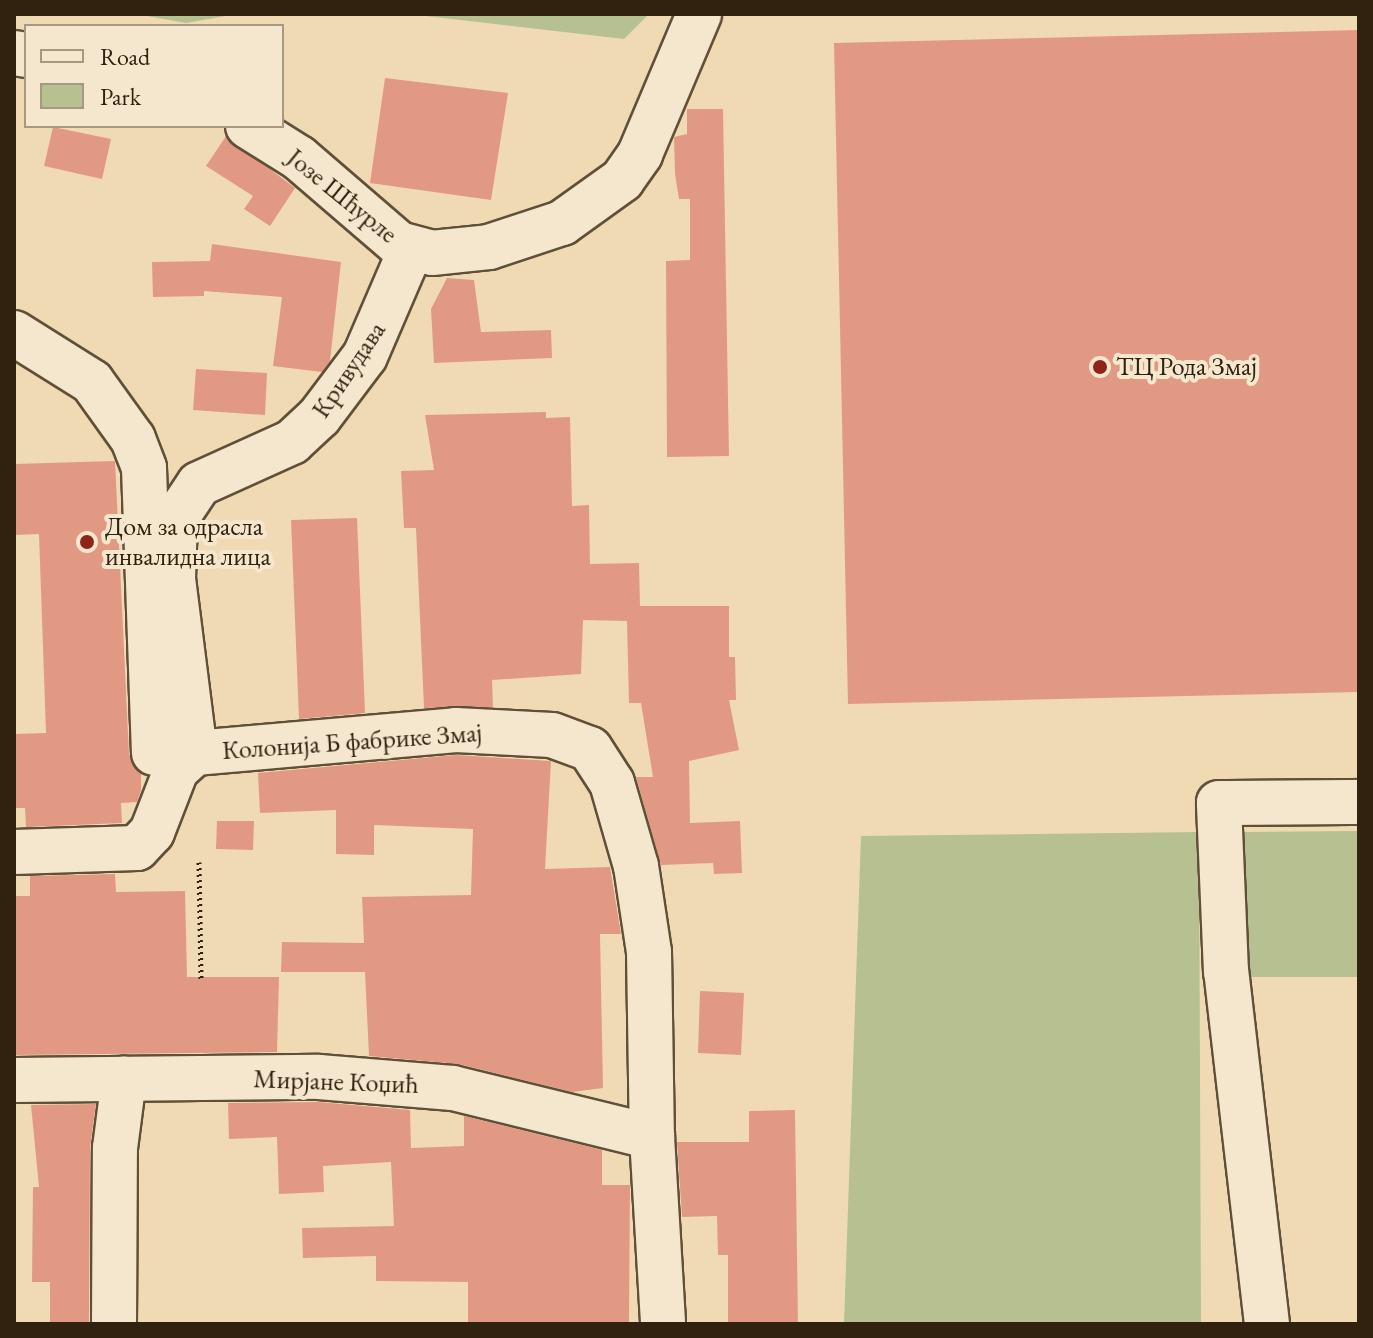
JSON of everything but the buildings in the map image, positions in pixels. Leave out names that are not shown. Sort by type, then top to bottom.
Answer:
[{"type":"street","name":"Јозе Шћурле","points":[[251,128],[299,158],[386,235],[411,249],[448,252],[489,247],[562,223],[602,198],[640,154],[699,14]]},
{"type":"street","name":"Кривудава","points":[[174,753],[173,534],[180,509],[211,476],[280,449],[319,417],[365,356],[411,249]]},
{"type":"street","points":[[14,333],[92,382],[133,439],[144,468],[174,753]]},
{"type":"street","name":"Колонија Б фабрике Змај","points":[[14,852],[137,848],[152,832],[176,770],[174,753],[456,730],[552,735],[590,749],[612,783],[642,904],[649,952],[652,1137],[663,1324]]},
{"type":"street","points":[[1267,1324],[1226,972],[1219,803],[1359,802]]},
{"type":"street","name":"Мирјане Коџић","points":[[14,1080],[319,1077],[453,1088],[652,1137]]},
{"type":"street","points":[[114,1324],[115,1148],[124,1079]]},
{"type":"path","points":[[199,862],[201,979]]},
{"type":"green space","points":[[136,14],[237,14],[186,23]]},
{"type":"green space","points":[[409,14],[649,14],[624,39]]},
{"type":"green space","points":[[1359,831],[1359,977],[1242,977],[1242,832]]},
{"type":"green space","points":[[1199,832],[1201,1324],[844,1324],[861,836]]},
{"type":"place","name":"ТЦ Рода Змај","points":[[1100,367]]},
{"type":"place","name":"Дом за одрасла инвалидна лица","points":[[87,542]]}]
